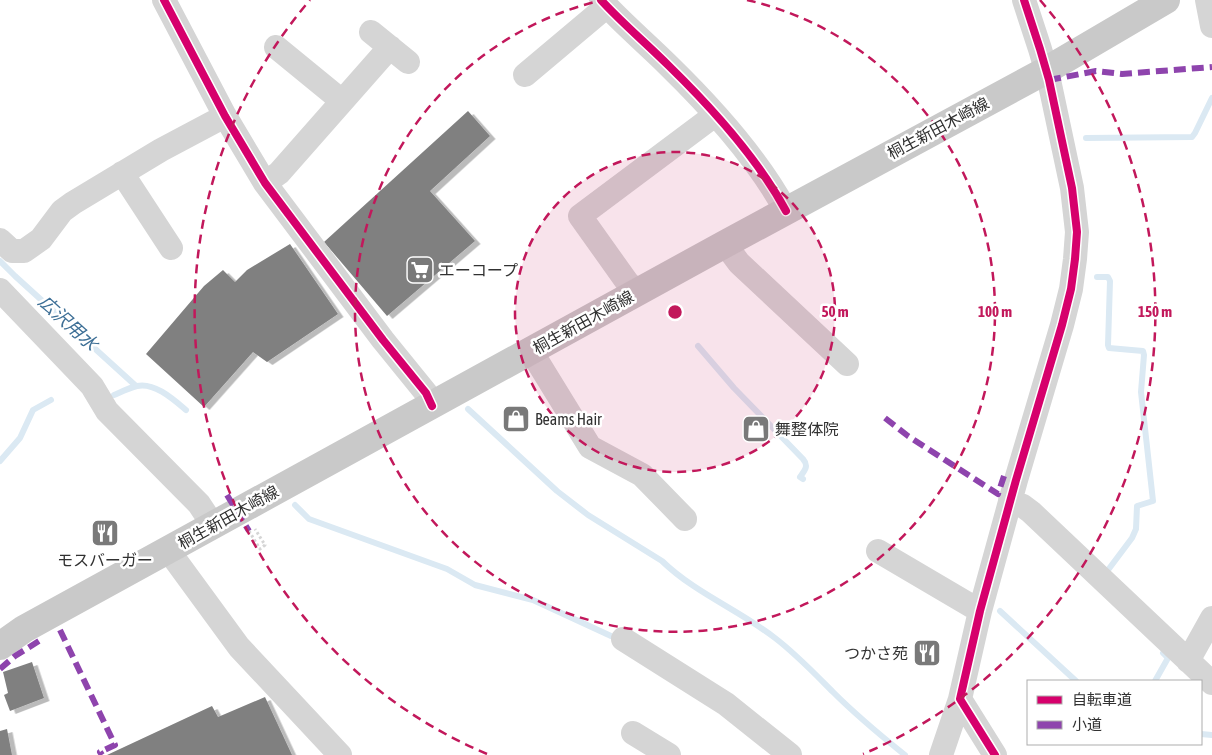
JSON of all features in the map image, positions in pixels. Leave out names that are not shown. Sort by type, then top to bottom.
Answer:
[{"type":"main road","name":"桐生新田木崎線","points":[[0,646],[24,630],[531,350],[1045,71],[1166,0]]},
{"type":"street","points":[[164,0],[225,116],[266,183],[383,340],[426,393],[432,406]]},
{"type":"street","points":[[941,755],[960,699],[980,611],[1010,501],[1062,325],[1071,290],[1075,259],[1077,232],[1072,188],[1040,49],[1024,0]]},
{"type":"street","points":[[1206,0],[1212,26]]},
{"type":"street","points":[[525,76],[604,3],[671,68],[715,115],[749,156],[786,211]]},
{"type":"street","points":[[266,183],[279,173],[342,101],[399,54],[371,32]]},
{"type":"street","points":[[276,47],[342,101]]},
{"type":"street","points":[[637,292],[627,282],[580,216],[715,115]]},
{"type":"street","points":[[0,240],[12,251],[24,252],[41,238],[62,211],[122,173],[225,116]]},
{"type":"street","points":[[122,173],[170,248]]},
{"type":"street","points":[[725,244],[739,263],[846,364]]},
{"type":"street","points":[[0,290],[92,386],[107,411],[200,504],[213,525]]},
{"type":"street","points":[[531,350],[590,446],[642,476],[685,519]]},
{"type":"street","points":[[1010,501],[1023,506],[1031,512],[1212,684]]},
{"type":"street","points":[[168,550],[239,647],[340,755]]},
{"type":"street","points":[[878,551],[980,611]]},
{"type":"street","points":[[1188,661],[1212,618]]},
{"type":"street","points":[[623,639],[726,704],[790,755]]},
{"type":"street","points":[[960,699],[994,755]]},
{"type":"street","points":[[633,733],[669,755]]},
{"type":"path","points":[[249,531],[260,549],[265,545],[255,528]]},
{"type":"building","points":[[468,111],[490,136],[430,191],[475,241],[387,316],[324,242]]},
{"type":"building","points":[[290,244],[338,314],[267,362],[253,352],[204,407],[146,354],[204,286],[223,270],[235,282],[247,270]]},
{"type":"building","points":[[32,662],[44,698],[10,711],[4,695],[8,693],[3,672]]},
{"type":"building","points":[[265,697],[292,755],[107,755],[212,706],[218,717]]},
{"type":"building","points":[[7,729],[12,755],[0,755],[0,731]]},
{"type":"waterway","points":[[1086,138],[1192,137],[1212,98]]},
{"type":"waterway","name":"広沢用水","points":[[0,261],[136,386]]},
{"type":"waterway","points":[[1097,277],[1108,277],[1110,281],[1109,348],[1143,351],[1141,392],[1153,501],[1137,506],[1136,529],[1132,538],[1108,570]]},
{"type":"waterway","points":[[698,346],[734,388],[805,461],[805,470],[800,477],[803,479]]},
{"type":"waterway","points":[[114,395],[143,385],[163,392],[186,410]]},
{"type":"waterway","points":[[0,461],[20,438],[33,410],[51,400]]},
{"type":"waterway","points":[[468,409],[557,491],[588,515],[662,561],[689,583],[775,638],[798,657],[859,717],[905,755]]},
{"type":"waterway","points":[[295,505],[309,519],[447,569],[475,585],[533,600],[611,636]]},
{"type":"waterway","points":[[1000,611],[1075,680]]},
{"type":"waterway","points":[[1156,680],[1168,658],[1163,653]]},
{"type":"waterway","points":[[1202,734],[1212,735]]},
{"type":"marked path","points":[[1049,80],[1096,71],[1122,74],[1212,67]]},
{"type":"marked path","points":[[885,418],[908,436],[998,494],[1004,476]]},
{"type":"marked path","points":[[227,495],[249,531]]},
{"type":"marked path","points":[[60,630],[115,745],[100,752],[102,755]]},
{"type":"marked path","points":[[0,669],[15,656],[39,641]]},
{"type":"cycle path","points":[[164,0],[225,116],[265,183],[383,340],[426,393],[432,406]]},
{"type":"cycle path","points":[[601,0],[718,117],[762,172],[786,211]]},
{"type":"cycle path","points":[[995,755],[960,699],[980,611],[1062,325],[1071,289],[1077,232],[1072,188],[1049,80],[1024,0]]},
{"type":"place","name":"エーコープ","points":[[420,270]]},
{"type":"place","name":"Beams Hair","points":[[516,419]]},
{"type":"place","name":"舞整体院","points":[[756,429]]},
{"type":"place","name":"モスバーガー","points":[[105,533]]},
{"type":"place","name":"つかさ苑","points":[[927,653]]}]
